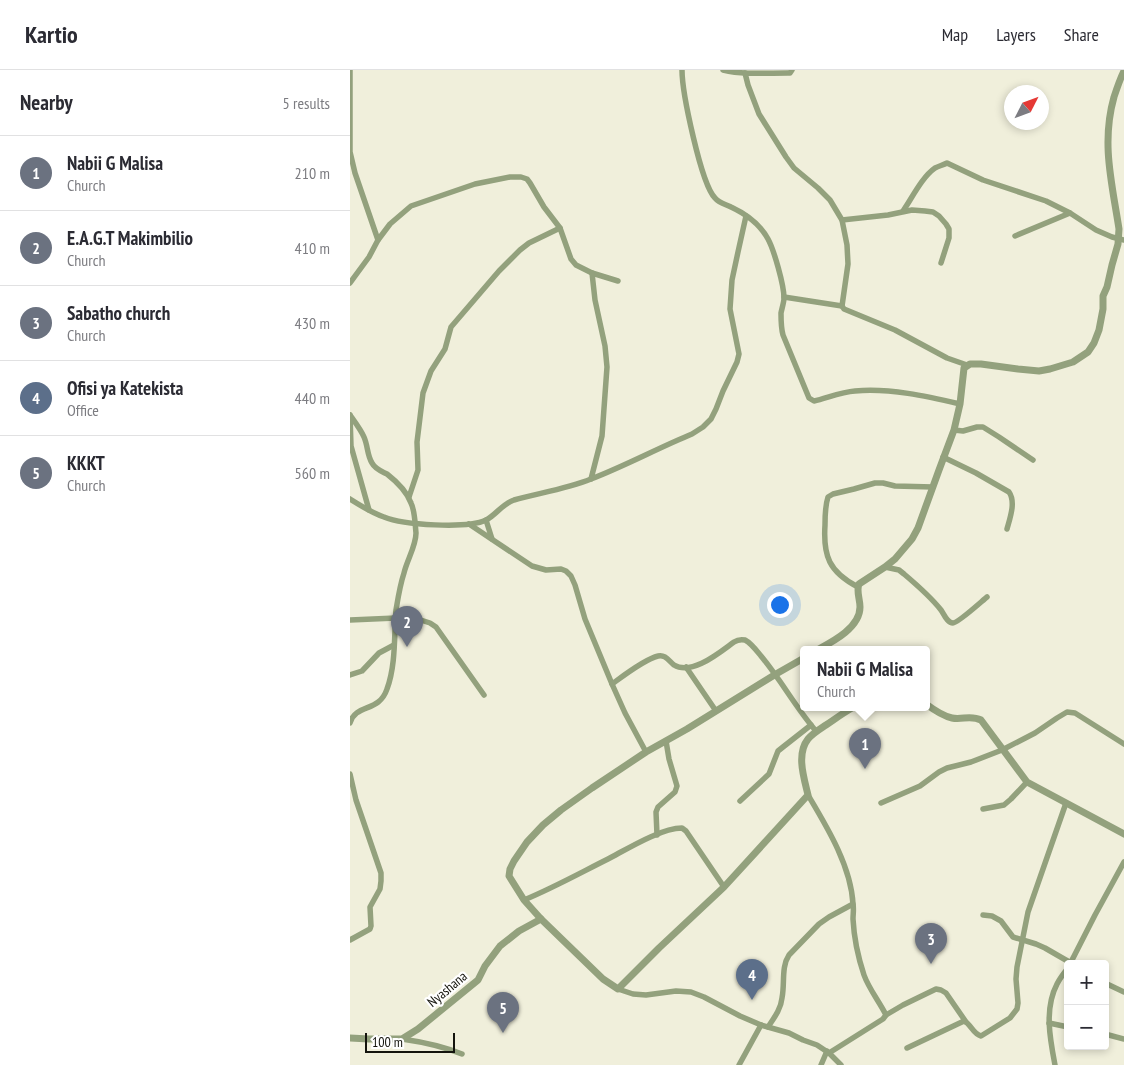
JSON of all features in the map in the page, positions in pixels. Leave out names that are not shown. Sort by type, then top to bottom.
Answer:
[{"type":"street","points":[[350,70],[350,152],[355,173],[378,240]]},
{"type":"street","points":[[682,70],[686,106],[709,190],[719,202],[732,207],[755,222],[769,240],[774,253],[784,297],[781,324],[783,335],[808,398],[814,401],[854,391],[866,390],[924,396],[960,404]]},
{"type":"street","points":[[723,70],[788,73],[792,70]]},
{"type":"street","points":[[784,297],[842,306],[844,309],[894,330],[947,358],[967,365],[981,364],[1039,371],[1073,362],[1088,352],[1094,343],[1099,330],[1103,309],[1103,296],[1122,239],[1107,154],[1108,133],[1114,100],[1124,71]]},
{"type":"street","points":[[747,72],[748,85],[759,114],[786,157],[794,168],[830,200],[842,220],[847,245],[848,264],[842,306]]},
{"type":"street","points":[[903,211],[927,176],[935,168],[947,163],[983,180],[1046,201],[1070,213],[1096,230],[1122,239]]},
{"type":"street","points":[[350,283],[390,224],[411,206],[475,184],[510,177],[521,177],[530,182],[544,207],[560,228],[571,259],[576,266],[618,281]]},
{"type":"street","points":[[842,220],[888,215],[903,211],[924,210],[933,212],[939,216],[949,230],[949,238],[941,263]]},
{"type":"street","points":[[1015,236],[1070,213]]},
{"type":"street","points":[[350,499],[369,511],[398,522],[414,524],[469,524],[486,520],[508,502],[591,479],[692,434],[703,427],[716,409],[738,362],[730,309],[732,280],[746,216]]},
{"type":"street","points":[[409,498],[418,470],[417,442],[423,393],[430,371],[446,348],[450,327],[498,271],[520,250],[529,243],[560,228]]},
{"type":"street","points":[[591,479],[602,436],[607,367],[592,273]]},
{"type":"street","points":[[824,646],[848,629],[859,616],[858,587],[895,558],[912,539],[918,528],[954,430],[960,404],[964,368],[967,365]]},
{"type":"street","points":[[350,415],[364,438],[372,463],[391,478],[409,498],[412,504],[416,533],[401,583],[389,683],[386,692],[376,704],[354,714],[350,723]]},
{"type":"street","points":[[350,415],[350,446],[369,511]]},
{"type":"street","points":[[954,430],[963,431],[983,427],[1033,460]]},
{"type":"street","points":[[943,457],[1009,492],[1013,502],[1007,529]]},
{"type":"street","points":[[858,587],[846,581],[836,572],[825,552],[824,541],[828,497],[875,483],[895,486],[933,487]]},
{"type":"street","points":[[486,520],[492,539]]},
{"type":"street","points":[[469,524],[532,566],[546,570],[561,569],[571,576],[576,585],[585,619],[612,684],[646,752]]},
{"type":"street","points":[[885,567],[899,570],[904,574],[933,601],[949,622],[955,624],[987,597]]},
{"type":"street","points":[[351,622],[396,615],[430,623],[436,628],[484,695]]},
{"type":"street","points":[[612,684],[659,655],[678,666],[694,666],[707,661],[734,642],[743,640],[755,649],[776,674],[800,709]]},
{"type":"street","points":[[350,675],[362,671],[379,653],[394,645]]},
{"type":"street","points":[[800,660],[646,752],[561,810],[527,842],[514,861],[509,876],[524,900],[541,919],[603,979],[618,989],[633,994],[646,995],[676,991],[691,992],[761,1025],[789,1033],[817,1045],[828,1052],[841,1065]]},
{"type":"street","points":[[686,667],[716,711]]},
{"type":"street","points":[[930,706],[950,718],[978,718],[1027,782],[1124,834]]},
{"type":"street","points":[[801,711],[813,728]]},
{"type":"street","points":[[740,800],[768,774],[778,752],[783,746],[846,711]]},
{"type":"street","points":[[881,803],[920,786],[939,772],[948,768],[1002,750],[1035,733],[1067,712],[1075,714],[1124,744]]},
{"type":"street","points":[[813,728],[804,744],[802,757],[803,776],[808,795],[828,828],[846,870],[854,904],[854,932],[864,975],[886,1015]]},
{"type":"street","points":[[657,835],[656,812],[658,807],[676,792],[677,786],[666,741]]},
{"type":"street","points":[[350,774],[356,800],[381,873],[380,889],[370,907],[370,929],[350,940]]},
{"type":"street","points":[[983,809],[1004,805],[1027,782]]},
{"type":"street","points":[[618,989],[724,887],[808,795]]},
{"type":"street","points":[[821,1065],[828,1052],[903,1005],[936,989],[946,993],[977,1035],[981,1036],[1007,1020],[1015,1012],[1018,1003],[1017,967],[1032,898],[1066,803]]},
{"type":"street","points":[[524,900],[551,889],[638,843],[677,828],[682,828],[686,831],[724,887]]},
{"type":"street","points":[[1072,960],[1124,862]]},
{"type":"street","points":[[768,1027],[782,1000],[785,960],[819,924],[854,904]]},
{"type":"street","points":[[983,915],[997,918],[1004,924],[1012,937],[1045,948],[1065,960]]},
{"type":"street","name":"Nyashana","points":[[402,1039],[436,1015],[478,980],[485,966],[500,946],[519,931],[541,919]]},
{"type":"street","points":[[1055,1065],[1050,1040],[1050,1009],[1057,983],[1064,973]]},
{"type":"street","points":[[1109,985],[1124,992]]},
{"type":"street","points":[[907,1048],[961,1022],[966,1022]]},
{"type":"street","points":[[1049,1023],[1064,1025]]},
{"type":"street","points":[[739,1065],[761,1025]]},
{"type":"street","points":[[1109,1035],[1124,1039]]},
{"type":"street","points":[[350,1038],[421,1041],[442,1046],[462,1054]]},
{"type":"place","name":"E.A.G.T Makimbilio","points":[[407,647]]},
{"type":"place","name":"Nabii G Malisa","points":[[865,769]]},
{"type":"place","name":"Sabatho church","points":[[931,964]]},
{"type":"place","name":"Ofisi ya Katekista","points":[[752,1000]]},
{"type":"place","name":"KKKT","points":[[503,1033]]}]
